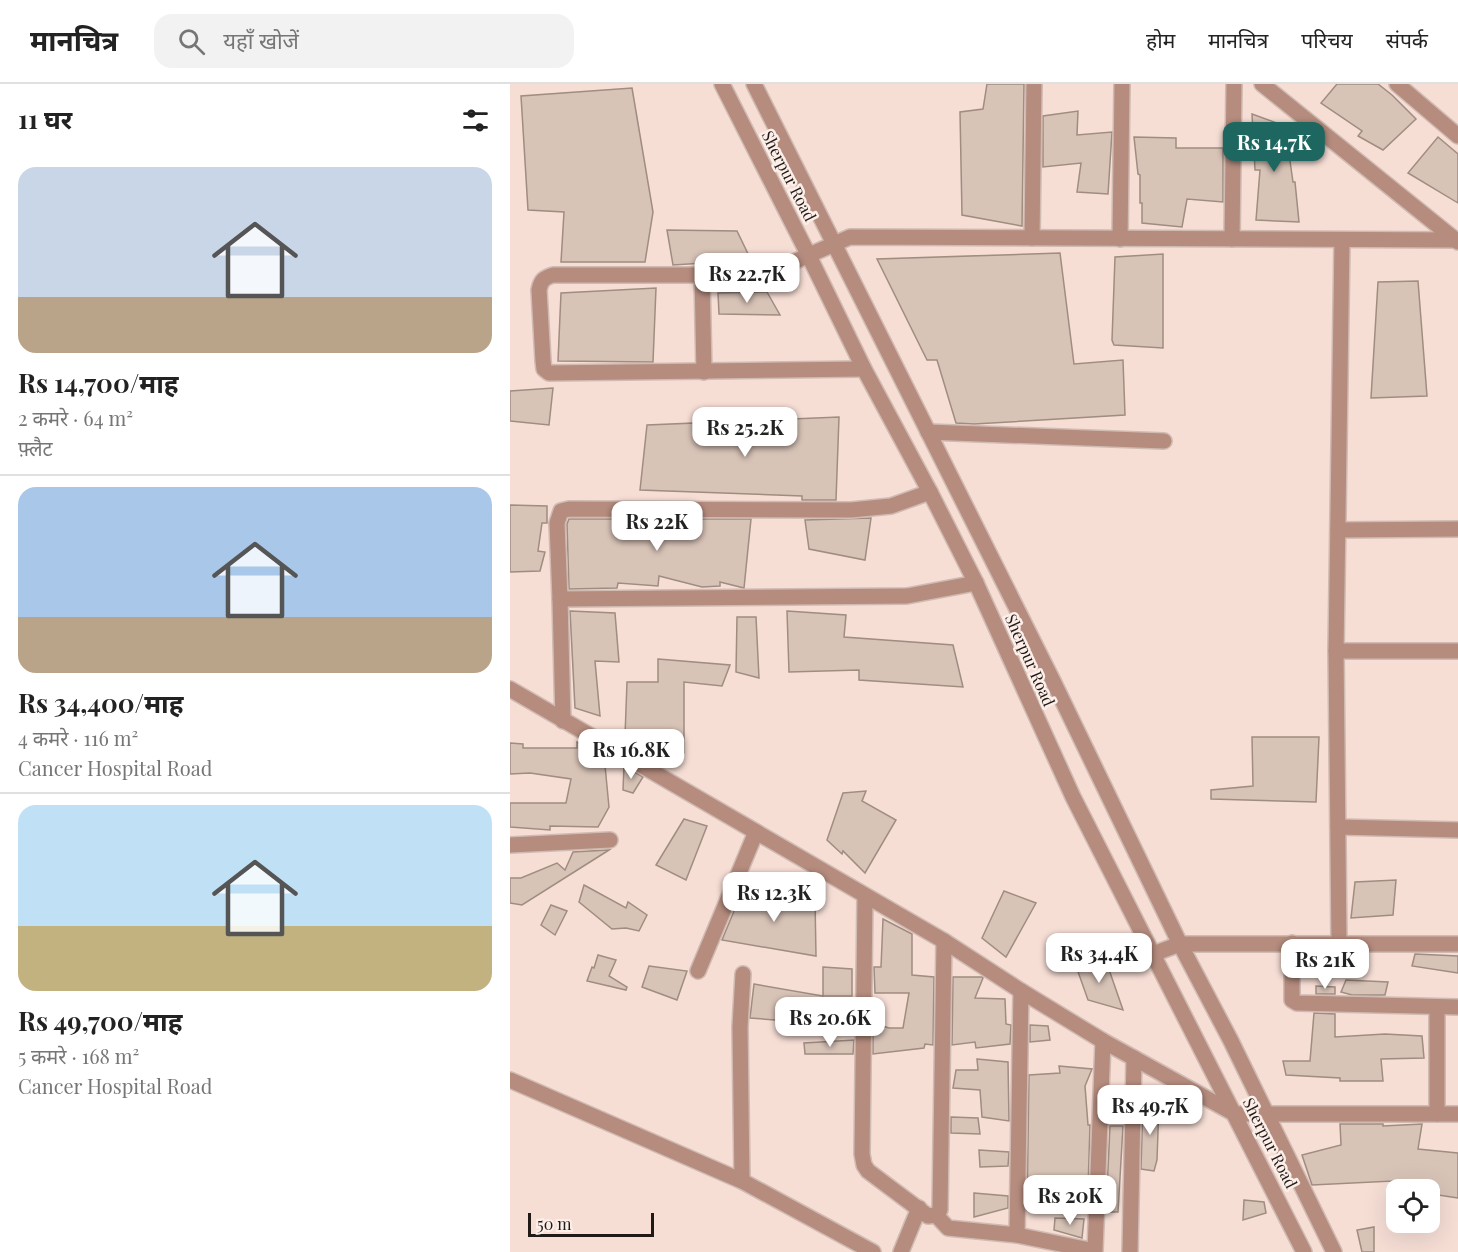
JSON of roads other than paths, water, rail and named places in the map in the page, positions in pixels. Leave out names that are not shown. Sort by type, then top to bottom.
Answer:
[{"type":"street","name":"Sherpur Road","points":[[722,84],[864,369],[976,584],[1073,797],[1304,1252]]},
{"type":"street","name":"Sherpur Road","points":[[754,84],[1054,683],[1180,944],[1231,1041],[1334,1252]]},
{"type":"street","points":[[1032,238],[1034,84]]},
{"type":"street","points":[[1120,239],[1122,84]]},
{"type":"street","points":[[1232,239],[1234,84]]},
{"type":"street","points":[[1262,84],[1457,241]]},
{"type":"street","points":[[1405,87],[1458,136]]},
{"type":"street","points":[[864,369],[549,373],[544,369],[543,361],[540,282],[553,275],[702,275],[758,271],[789,264],[850,237],[1457,241]]},
{"type":"street","points":[[1339,943],[1336,651],[1342,240]]},
{"type":"street","points":[[702,275],[704,372]]},
{"type":"street","points":[[928,432],[1164,441]]},
{"type":"street","points":[[563,721],[557,523],[561,511],[569,509],[851,510],[891,506],[930,492]]},
{"type":"street","points":[[1338,530],[1458,529]]},
{"type":"street","points":[[560,599],[907,596],[976,584]]},
{"type":"street","points":[[1336,651],[1458,651]]},
{"type":"street","points":[[510,689],[944,941],[1021,992],[1103,1041],[1235,1114],[1458,1114]]},
{"type":"street","points":[[1338,827],[1458,830]]},
{"type":"street","points":[[698,971],[756,832]]},
{"type":"street","points":[[510,845],[610,840]]},
{"type":"street","points":[[866,896],[862,1154],[864,1165],[868,1171],[928,1216],[936,1215],[940,1210],[944,941]]},
{"type":"street","points":[[1292,943],[1292,1000],[1297,1004],[1458,1007]]},
{"type":"street","points":[[1153,954],[1180,944],[1458,944]]},
{"type":"street","points":[[742,1181],[740,1027],[743,974]]},
{"type":"street","points":[[1017,1235],[1021,992]]},
{"type":"street","points":[[1437,1007],[1437,1114]]},
{"type":"street","points":[[936,1215],[948,1228],[1017,1235],[1095,1251],[1103,1041]]},
{"type":"street","points":[[1130,1252],[1134,1058]]},
{"type":"street","points":[[510,1080],[742,1181],[873,1252]]},
{"type":"street","points":[[901,1252],[919,1208]]},
{"type":"street","points":[[840,1252],[848,1238]]}]
